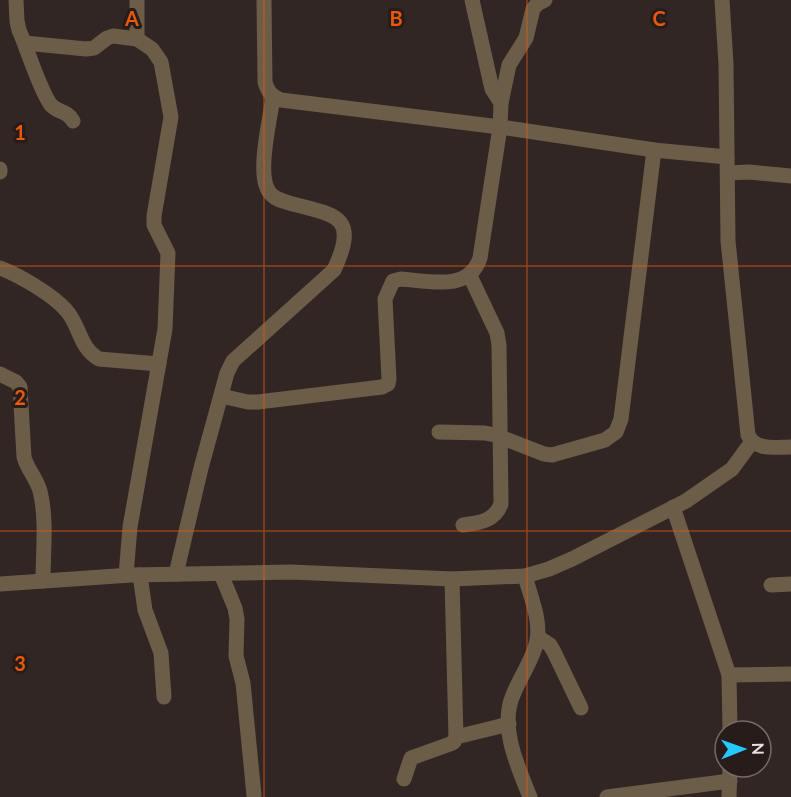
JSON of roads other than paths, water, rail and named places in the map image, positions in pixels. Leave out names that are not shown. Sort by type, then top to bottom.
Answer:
[{"type":"street","points":[[16,0],[17,21],[51,105],[56,110],[65,111],[73,121]]},
{"type":"street","points":[[137,0],[137,39]]},
{"type":"street","points":[[264,0],[265,82],[273,97],[281,100],[500,127],[654,150],[727,157]]},
{"type":"street","points":[[472,0],[492,89],[501,103]]},
{"type":"street","points":[[221,396],[258,402],[382,387],[388,384],[385,299],[393,281],[401,279],[460,281],[477,270],[500,127],[501,103],[509,65],[526,38],[533,9],[545,0]]},
{"type":"street","points":[[722,0],[728,242],[747,427],[751,443]]},
{"type":"street","points":[[25,43],[94,48],[113,36],[137,39],[152,49],[161,62],[171,110],[154,225],[168,253],[165,329],[130,527],[133,575],[161,653],[164,697]]},
{"type":"street","points":[[176,574],[201,468],[227,373],[233,361],[334,270],[344,238],[340,220],[332,214],[280,200],[267,190],[263,170],[273,97]]},
{"type":"street","points":[[438,432],[485,433],[502,436],[544,454],[552,455],[605,440],[616,432],[621,419],[654,150]]},
{"type":"street","points":[[728,173],[759,172],[791,176]]},
{"type":"street","points":[[0,268],[25,279],[66,309],[86,349],[92,355],[99,359],[159,364]]},
{"type":"street","points":[[463,525],[483,522],[498,511],[501,504],[502,436],[497,333],[470,276]]},
{"type":"street","points":[[0,374],[16,382],[21,393],[24,457],[39,487],[43,504],[43,581]]},
{"type":"street","points":[[751,443],[761,447],[791,447]]},
{"type":"street","points":[[0,584],[133,575],[291,572],[452,579],[525,576],[549,569],[686,501],[732,469],[751,443]]},
{"type":"street","points":[[673,507],[729,675],[730,719]]},
{"type":"street","points":[[221,574],[235,608],[237,619],[236,656],[243,683],[254,795]]},
{"type":"street","points":[[525,576],[535,614],[538,637],[512,698],[509,724],[511,748],[530,797]]},
{"type":"street","points":[[404,779],[411,758],[450,744],[456,737],[452,579]]},
{"type":"street","points":[[771,585],[791,584]]},
{"type":"street","points":[[538,637],[550,645],[581,708]]},
{"type":"street","points":[[729,675],[791,674]]},
{"type":"street","points":[[456,737],[509,724]]},
{"type":"street","points":[[607,797],[713,777]]},
{"type":"street","points":[[729,797],[730,779]]}]
